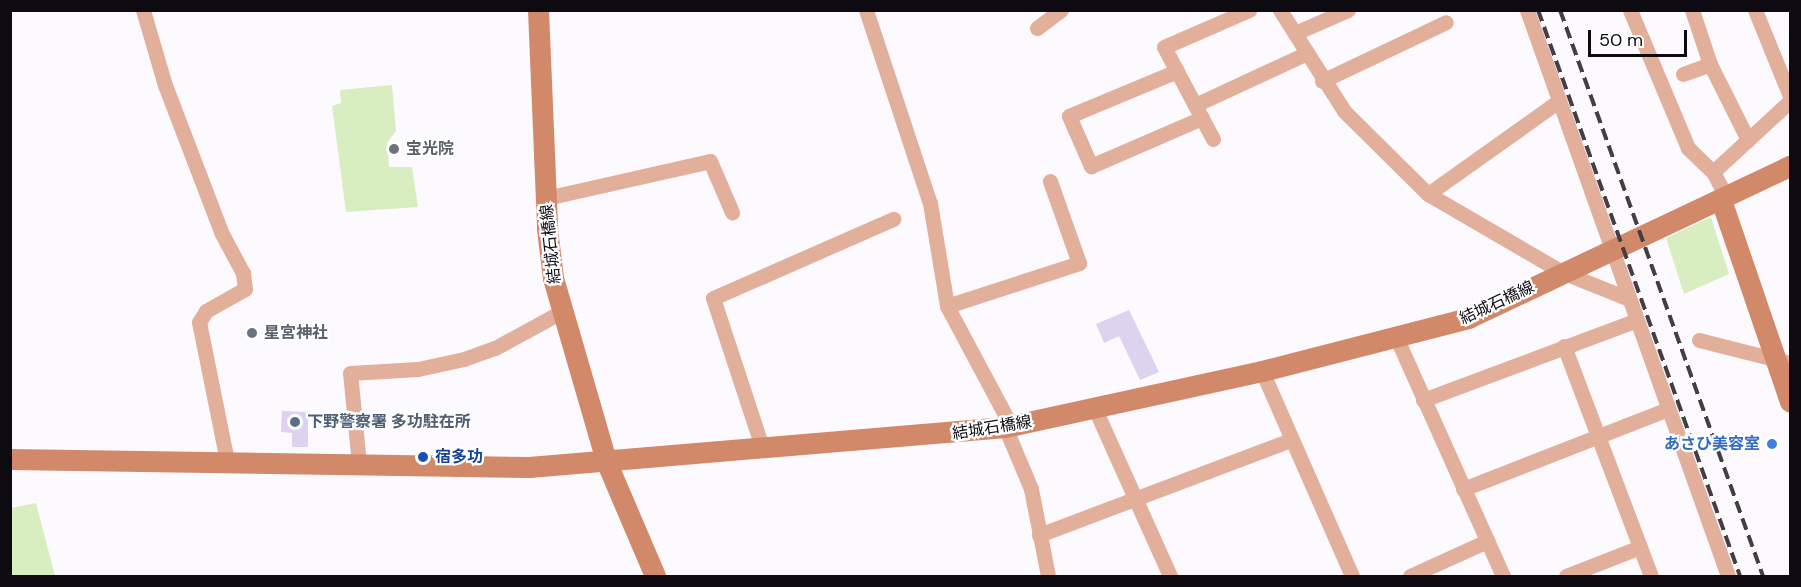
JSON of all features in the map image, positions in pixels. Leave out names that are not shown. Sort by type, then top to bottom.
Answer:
[{"type":"main road","name":"結城石橋線","points":[[538,10],[549,255],[561,312],[606,461],[764,450],[1008,426],[1095,410],[1397,339],[1468,318],[1612,248],[1724,199],[1791,166]]},
{"type":"main road","points":[[1724,199],[1784,362],[1791,402]]},
{"type":"main road","points":[[10,459],[529,467],[606,461],[655,576]]},
{"type":"street","points":[[143,10],[173,106],[221,232],[243,273],[245,289],[206,311],[199,322],[227,461]]},
{"type":"street","points":[[866,10],[930,203],[947,306],[1008,426],[1031,489],[1048,576]]},
{"type":"street","points":[[1037,28],[1061,10]]},
{"type":"street","points":[[1213,139],[1164,47],[1250,10]]},
{"type":"street","points":[[1295,33],[1348,10]]},
{"type":"street","points":[[1527,10],[1728,576]]},
{"type":"street","points":[[1630,10],[1688,148],[1713,172],[1724,199]]},
{"type":"street","points":[[1692,10],[1710,64],[1748,140]]},
{"type":"street","points":[[1755,10],[1791,96]]},
{"type":"street","points":[[1280,11],[1322,81],[1344,111],[1428,194],[1563,272],[1629,299]]},
{"type":"street","points":[[1322,81],[1446,22]]},
{"type":"street","points":[[1177,71],[1069,116],[1091,166],[1306,53]]},
{"type":"street","points":[[1683,74],[1710,64]]},
{"type":"street","points":[[1428,194],[1559,101]]},
{"type":"street","points":[[1713,172],[1791,101]]},
{"type":"street","points":[[546,198],[710,161],[732,212]]},
{"type":"street","points":[[947,306],[1079,263],[1050,181]]},
{"type":"street","points":[[764,450],[713,298],[893,219]]},
{"type":"street","points":[[359,464],[350,373],[418,369],[464,359],[495,348],[561,312]]},
{"type":"street","points":[[1424,400],[1637,320]]},
{"type":"street","points":[[1397,339],[1503,576]]},
{"type":"street","points":[[1699,340],[1784,362]]},
{"type":"street","points":[[1564,346],[1651,576]]},
{"type":"street","points":[[1262,371],[1352,576]]},
{"type":"street","points":[[1095,410],[1133,500],[1170,576]]},
{"type":"street","points":[[1463,489],[1668,410]]},
{"type":"street","points":[[1039,535],[1291,440]]},
{"type":"street","points":[[1410,576],[1487,541]]},
{"type":"street","points":[[1566,576],[1640,547]]},
{"type":"green space","points":[[392,85],[396,131],[387,143],[389,167],[412,167],[418,207],[346,212],[332,106],[341,103],[340,90]]},
{"type":"green space","points":[[1711,217],[1729,274],[1684,294],[1666,238]]},
{"type":"green space","points":[[36,503],[55,576],[11,576],[11,508]]},
{"type":"building","points":[[1129,310],[1159,372],[1140,380],[1119,336],[1104,343],[1096,324]]},
{"type":"building","name":"下野警察署 多功駐在所","points":[[282,411],[308,412],[308,447],[292,447],[292,433],[281,432]]},
{"type":"railway","points":[[1538,10],[1740,576]]},
{"type":"railway","points":[[1560,10],[1763,576]]},
{"type":"place","name":"宝光院","points":[[394,149]]},
{"type":"place","name":"星宮神社","points":[[252,333]]},
{"type":"place","name":"下野警察署 多功駐在所","points":[[295,422]]},
{"type":"place","name":"あさひ美容室","points":[[1772,444]]},
{"type":"place","name":"宿多功","points":[[423,457]]}]
